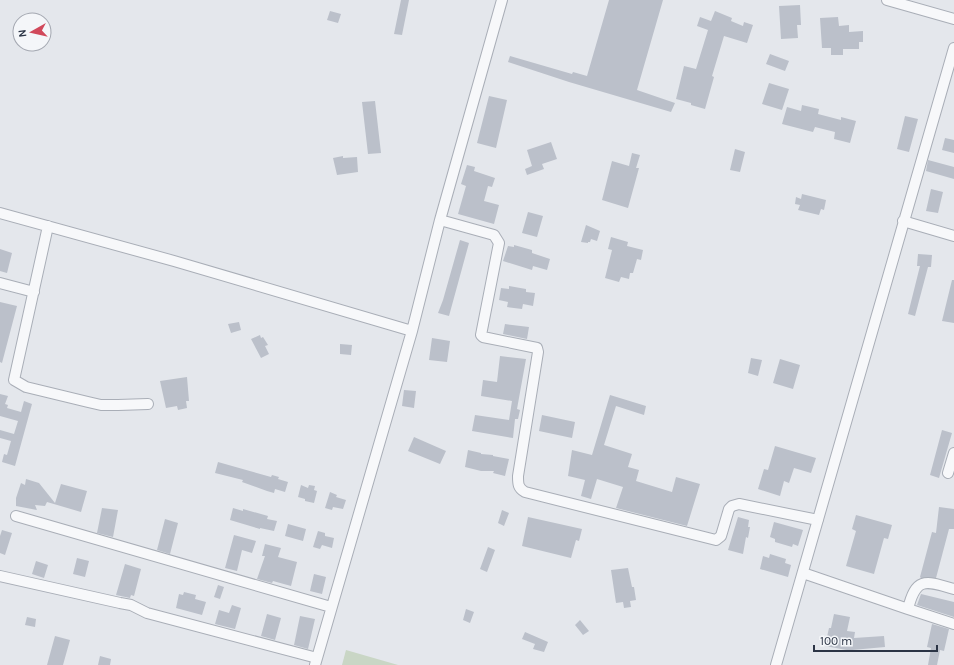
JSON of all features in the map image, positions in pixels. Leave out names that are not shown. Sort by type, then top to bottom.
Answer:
[{"type":"street","points":[[0,576],[120,602],[147,613],[316,662],[412,331],[440,220],[502,0]]},
{"type":"street","points":[[887,0],[954,19]]},
{"type":"street","points":[[776,665],[954,48]]},
{"type":"street","points":[[0,212],[412,331]]},
{"type":"street","points":[[440,220],[494,235],[499,244],[480,335],[483,337],[537,348],[538,352],[518,476],[518,484],[521,490],[716,540],[721,536],[729,509],[732,506],[739,504],[818,520]]},
{"type":"street","points":[[903,221],[954,236]]},
{"type":"street","points":[[48,226],[14,380],[26,387],[101,405],[148,404]]},
{"type":"street","points":[[0,283],[34,292]]},
{"type":"street","points":[[948,473],[954,453]]},
{"type":"street","points":[[16,516],[331,607]]},
{"type":"street","points":[[803,573],[954,624]]},
{"type":"street","points":[[908,609],[911,597],[919,585],[923,583],[930,583],[954,590]]},
{"type":"green space","points":[[346,650],[398,665],[342,665]]},
{"type":"building","points":[[401,0],[409,0],[402,35],[394,34]]},
{"type":"building","points":[[609,0],[663,0],[637,90],[675,103],[671,112],[569,82],[508,62],[510,56],[572,74],[573,72],[587,76]]},
{"type":"building","points":[[800,5],[801,25],[797,25],[798,38],[781,39],[779,6]]},
{"type":"building","points":[[330,11],[341,14],[338,23],[327,20]]},
{"type":"building","points":[[715,11],[732,18],[731,21],[743,26],[744,22],[753,25],[747,43],[724,36],[712,76],[714,77],[705,109],[676,99],[684,66],[696,69],[708,30],[697,26],[700,17],[711,21]]},
{"type":"building","points":[[838,17],[839,26],[849,25],[849,32],[863,31],[863,42],[859,42],[859,49],[843,49],[843,55],[831,55],[831,48],[822,48],[820,18]]},
{"type":"building","points":[[770,54],[789,61],[785,71],[766,64]]},
{"type":"building","points":[[769,83],[789,89],[782,110],[762,104]]},
{"type":"building","points":[[489,96],[507,100],[496,148],[477,143]]},
{"type":"building","points":[[375,101],[381,153],[368,154],[362,102]]},
{"type":"building","points":[[802,105],[819,109],[818,114],[841,120],[841,117],[856,121],[850,143],[834,139],[835,132],[815,127],[813,132],[782,124],[787,107],[801,111]]},
{"type":"building","points":[[905,116],[918,119],[909,152],[897,149]]},
{"type":"building","points":[[945,138],[954,140],[954,153],[942,150]]},
{"type":"building","points":[[551,142],[557,159],[542,164],[544,169],[527,175],[525,169],[532,166],[527,150]]},
{"type":"building","points":[[735,149],[745,152],[740,172],[730,170]]},
{"type":"building","points":[[632,153],[640,155],[636,168],[639,168],[628,208],[602,200],[612,161],[629,166]]},
{"type":"building","points":[[343,156],[343,158],[357,157],[358,172],[337,175],[333,158]]},
{"type":"building","points":[[928,160],[954,167],[954,179],[926,171]]},
{"type":"building","points":[[467,165],[475,167],[474,171],[495,178],[492,187],[488,186],[484,201],[499,205],[494,224],[458,214],[466,186],[461,184]]},
{"type":"building","points":[[931,189],[943,192],[938,213],[926,211]]},
{"type":"building","points":[[802,194],[826,200],[824,210],[821,209],[819,215],[798,210],[800,205],[795,204],[796,197],[801,199]]},
{"type":"building","points":[[528,212],[543,216],[537,237],[522,233]]},
{"type":"building","points":[[586,225],[600,231],[597,241],[591,239],[588,243],[581,242]]},
{"type":"building","points":[[611,237],[628,242],[627,246],[643,250],[641,260],[637,259],[633,273],[630,273],[629,279],[621,277],[619,282],[605,278],[612,250],[608,249]]},
{"type":"building","points":[[460,240],[469,243],[449,316],[438,313]]},
{"type":"building","points":[[514,245],[532,250],[532,253],[550,259],[547,270],[533,266],[532,270],[503,261],[508,246],[514,247]]},
{"type":"building","points":[[0,249],[12,253],[7,273],[0,271]]},
{"type":"building","points":[[918,254],[932,255],[931,267],[928,267],[915,316],[908,314],[920,266],[917,266]]},
{"type":"building","points":[[952,280],[954,280],[954,323],[942,321]]},
{"type":"building","points":[[509,286],[526,289],[526,292],[535,293],[533,306],[523,304],[522,309],[507,307],[508,302],[499,300],[501,288],[509,289]]},
{"type":"building","points":[[0,302],[17,306],[2,363],[0,362]]},
{"type":"building","points":[[239,322],[241,330],[231,333],[228,324]]},
{"type":"building","points":[[505,324],[529,327],[527,339],[503,334]]},
{"type":"building","points":[[260,335],[268,345],[265,346],[269,354],[261,358],[251,339]]},
{"type":"building","points":[[432,338],[450,341],[447,362],[429,360]]},
{"type":"building","points":[[340,344],[352,345],[351,355],[340,354]]},
{"type":"building","points":[[500,356],[526,359],[517,409],[520,410],[518,419],[515,419],[513,438],[472,431],[475,415],[509,420],[512,401],[481,396],[483,380],[497,382]]},
{"type":"building","points":[[751,358],[762,360],[758,376],[748,373]]},
{"type":"building","points":[[780,359],[800,365],[793,389],[773,383]]},
{"type":"building","points":[[187,377],[189,401],[186,401],[187,408],[178,410],[177,406],[166,408],[160,381]]},
{"type":"building","points":[[404,390],[416,391],[414,408],[402,406]]},
{"type":"building","points":[[0,394],[8,396],[5,404],[8,405],[7,408],[21,412],[24,401],[32,404],[15,466],[2,462],[4,454],[7,455],[11,441],[0,438],[0,430],[14,434],[18,421],[0,416]]},
{"type":"building","points":[[610,395],[646,406],[644,415],[616,406],[604,445],[632,454],[628,467],[639,470],[636,481],[672,492],[676,477],[700,484],[687,526],[616,508],[623,487],[597,479],[591,499],[581,496],[585,480],[568,476],[572,450],[592,455]]},
{"type":"building","points":[[542,415],[575,422],[572,438],[539,431]]},
{"type":"building","points":[[942,430],[952,433],[939,478],[930,475]]},
{"type":"building","points":[[414,437],[446,451],[440,464],[408,451]]},
{"type":"building","points":[[775,446],[816,458],[811,473],[794,468],[789,483],[784,481],[780,496],[758,489],[764,469],[768,470]]},
{"type":"building","points":[[468,450],[509,459],[505,476],[493,473],[494,471],[481,471],[465,467]]},
{"type":"building","points":[[218,462],[271,477],[272,475],[279,477],[278,479],[288,482],[285,492],[275,489],[274,493],[242,482],[243,480],[215,473]]},
{"type":"building","points":[[26,479],[39,483],[55,503],[61,484],[87,491],[81,512],[47,502],[45,506],[35,505],[37,510],[16,506],[16,498],[21,483],[25,485]]},
{"type":"building","points":[[301,485],[308,488],[309,485],[315,486],[314,490],[317,491],[314,503],[305,501],[305,499],[298,497]]},
{"type":"building","points":[[330,492],[337,495],[336,497],[346,500],[343,509],[333,507],[332,510],[325,508]]},
{"type":"building","points":[[939,507],[954,509],[954,529],[949,529],[936,578],[921,578],[920,577],[932,532],[936,533]]},
{"type":"building","points":[[102,508],[118,510],[113,537],[97,533]]},
{"type":"building","points":[[233,508],[243,511],[243,509],[268,516],[267,519],[277,521],[274,531],[260,529],[230,520]]},
{"type":"building","points":[[502,510],[509,513],[504,526],[498,523]]},
{"type":"building","points":[[856,515],[892,525],[888,539],[884,538],[874,574],[846,566],[856,531],[852,529]]},
{"type":"building","points":[[528,517],[582,529],[579,541],[576,540],[571,558],[522,546]]},
{"type":"building","points":[[738,517],[749,520],[748,527],[750,527],[748,538],[746,537],[743,554],[728,550]]},
{"type":"building","points":[[165,519],[178,523],[170,554],[157,550]]},
{"type":"building","points":[[774,522],[803,530],[798,546],[793,544],[792,547],[775,542],[775,539],[770,537]]},
{"type":"building","points":[[288,524],[306,529],[303,541],[285,536]]},
{"type":"building","points":[[2,530],[12,533],[5,555],[0,553],[0,536]]},
{"type":"building","points":[[318,531],[325,533],[325,536],[334,538],[332,548],[322,545],[320,549],[313,547]]},
{"type":"building","points":[[234,535],[256,541],[252,553],[242,550],[237,571],[225,568]]},
{"type":"building","points":[[265,544],[281,548],[278,557],[297,562],[291,586],[273,581],[272,583],[257,579],[265,556],[262,556]]},
{"type":"building","points":[[488,547],[495,550],[487,572],[480,569]]},
{"type":"building","points":[[770,554],[786,559],[785,563],[791,565],[788,577],[760,569],[763,556],[769,558]]},
{"type":"building","points":[[77,558],[89,561],[85,577],[73,574]]},
{"type":"building","points":[[36,561],[48,565],[44,578],[32,574]]},
{"type":"building","points":[[125,564],[141,569],[134,596],[131,595],[130,598],[116,595]]},
{"type":"building","points":[[628,568],[632,587],[634,587],[636,600],[630,601],[631,607],[624,608],[623,602],[616,603],[611,570]]},
{"type":"building","points":[[314,574],[326,577],[322,594],[310,591]]},
{"type":"building","points":[[218,585],[224,587],[220,599],[214,597]]},
{"type":"building","points":[[184,592],[196,595],[195,599],[206,602],[202,615],[176,608],[179,594],[183,595]]},
{"type":"building","points":[[921,594],[954,602],[954,617],[917,605]]},
{"type":"building","points":[[232,605],[241,608],[235,629],[215,624],[219,610],[229,613]]},
{"type":"building","points":[[466,609],[474,612],[470,623],[463,620]]},
{"type":"building","points":[[267,614],[281,618],[275,640],[261,636]]},
{"type":"building","points":[[834,614],[850,617],[847,631],[855,632],[854,638],[884,636],[885,647],[852,651],[825,646]]},
{"type":"building","points":[[300,616],[315,619],[308,649],[294,645]]},
{"type":"building","points":[[27,617],[36,619],[35,627],[25,625]]},
{"type":"building","points":[[580,620],[589,631],[583,635],[575,625]]},
{"type":"building","points":[[932,624],[949,629],[944,651],[940,650],[937,665],[928,665],[931,648],[927,647]]},
{"type":"building","points":[[525,632],[548,642],[544,652],[533,649],[535,644],[522,639]]},
{"type":"building","points":[[55,636],[70,640],[63,665],[47,665]]},
{"type":"building","points":[[100,656],[111,659],[110,665],[98,665]]}]
